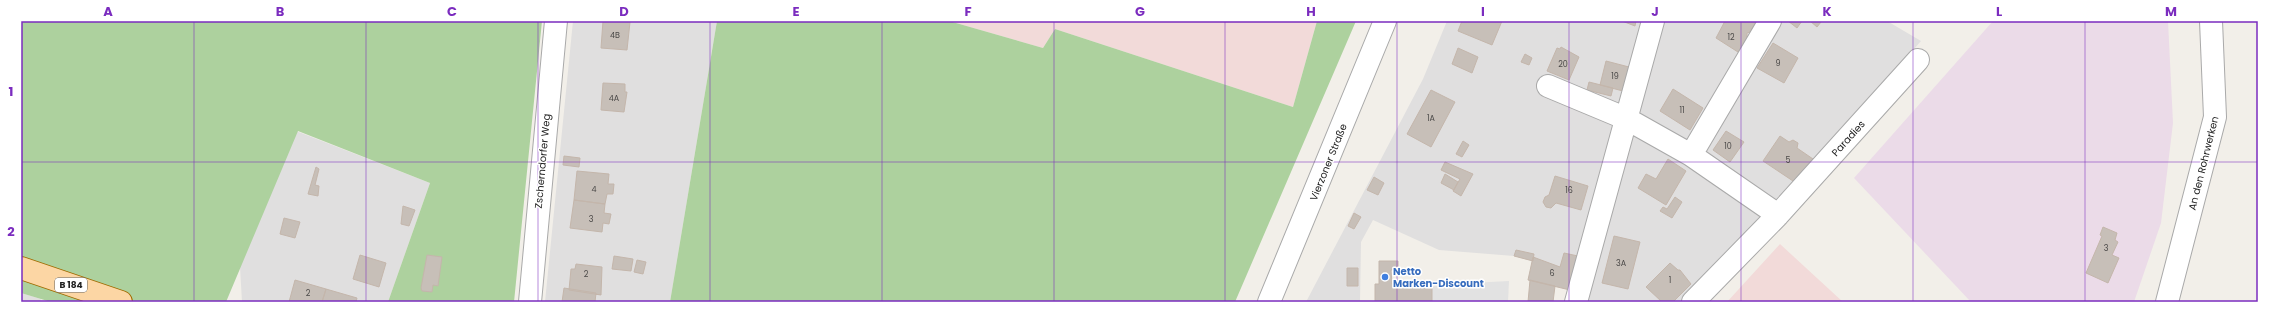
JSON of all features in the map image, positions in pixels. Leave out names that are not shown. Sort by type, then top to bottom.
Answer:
[{"type":"main road","name":"B 184","points":[[21,268],[121,302]]},
{"type":"street","name":"Zscherndorfer Weg","points":[[530,302],[556,21]]},
{"type":"street","name":"Vierzoner Straße","points":[[1269,302],[1385,21]]},
{"type":"street","points":[[1576,302],[1653,21]]},
{"type":"street","points":[[1691,155],[1770,21]]},
{"type":"street","name":"An den Rohrwerken","points":[[2167,302],[2215,118],[2211,21]]},
{"type":"street","name":"Paradies","points":[[1693,302],[1778,215],[1918,60]]},
{"type":"street","points":[[1548,86],[1627,119],[1691,155],[1778,215]]},
{"type":"shaded area","points":[[573,21],[717,21],[670,302],[545,302]]},
{"type":"shaded area","points":[[949,21],[1317,21],[1293,107],[1055,29],[1043,48]]},
{"type":"shaded area","points":[[1447,21],[1887,21],[1921,41],[1838,136],[1685,302],[1584,302],[1570,290],[1528,280],[1532,261],[1514,256],[1439,250],[1373,220],[1361,242],[1360,302],[1306,302],[1423,79]]},
{"type":"shaded area","points":[[1993,21],[2168,21],[2173,123],[2161,223],[2134,302],[1971,302],[1854,178]]},
{"type":"shaded area","points":[[255,115],[430,183],[388,302],[242,302],[240,267]]},
{"type":"shaded area","points":[[1780,244],[1843,302],[1727,302]]},
{"type":"shaded area","points":[[1509,281],[1508,302],[1432,302],[1432,285]]},
{"type":"shaded area","points":[[21,293],[41,299],[40,302],[21,302]]},
{"type":"green space","points":[[21,21],[542,21],[514,302],[388,302],[430,183],[298,131],[226,302],[51,302],[21,293]]},
{"type":"green space","points":[[717,21],[949,21],[1043,48],[1055,29],[1293,107],[1317,21],[1356,21],[1235,302],[670,302]]},
{"type":"building","points":[[603,21],[630,22],[627,50],[601,48]]},
{"type":"building","points":[[1462,21],[1502,21],[1492,45],[1458,31]]},
{"type":"building","points":[[1622,21],[1636,21],[1635,26]]},
{"type":"building","points":[[1725,21],[1756,22],[1750,32],[1747,33],[1747,38],[1738,52],[1716,38]]},
{"type":"building","points":[[1788,21],[1802,21],[1797,28]]},
{"type":"building","points":[[1810,21],[1821,21],[1821,22],[1817,27]]},
{"type":"building","points":[[1773,43],[1798,58],[1784,83],[1757,68]]},
{"type":"building","points":[[1561,47],[1579,57],[1569,80],[1547,71],[1557,48],[1560,49]]},
{"type":"building","points":[[1458,48],[1478,57],[1472,73],[1452,64]]},
{"type":"building","points":[[1525,54],[1532,58],[1529,65],[1521,62]]},
{"type":"building","points":[[1606,61],[1629,67],[1623,91],[1600,85]]},
{"type":"building","points":[[1589,82],[1613,88],[1611,96],[1587,90]]},
{"type":"building","points":[[603,83],[625,84],[625,92],[627,92],[624,112],[601,110]]},
{"type":"building","points":[[1673,89],[1703,108],[1690,130],[1660,111]]},
{"type":"building","points":[[1431,90],[1455,102],[1431,147],[1407,134]]},
{"type":"building","points":[[1726,131],[1744,142],[1730,162],[1713,150]]},
{"type":"building","points":[[1780,136],[1789,142],[1793,140],[1798,143],[1797,148],[1813,159],[1796,183],[1763,161]]},
{"type":"building","points":[[1463,141],[1469,145],[1462,157],[1456,154]]},
{"type":"building","points":[[564,156],[580,158],[579,167],[563,165]]},
{"type":"building","points":[[1668,159],[1686,171],[1666,205],[1638,188],[1646,174],[1656,179]]},
{"type":"building","points":[[1445,162],[1473,174],[1461,196],[1453,191],[1460,179],[1441,170]]},
{"type":"building","points":[[316,167],[319,169],[315,185],[319,186],[318,196],[308,194]]},
{"type":"building","points":[[577,171],[609,174],[608,184],[614,184],[613,194],[607,194],[605,204],[574,200]]},
{"type":"building","points":[[1445,174],[1458,182],[1454,190],[1441,183]]},
{"type":"building","points":[[1555,176],[1588,186],[1581,210],[1556,203],[1551,208],[1546,207],[1543,202],[1545,197],[1549,195]]},
{"type":"building","points":[[1374,177],[1384,183],[1378,195],[1367,190]]},
{"type":"building","points":[[1675,197],[1682,202],[1672,218],[1660,211],[1663,207],[1667,209]]},
{"type":"building","points":[[574,200],[605,204],[604,213],[611,214],[609,224],[603,223],[602,232],[570,228]]},
{"type":"building","points":[[403,206],[415,210],[409,226],[401,224]]},
{"type":"building","points":[[1354,213],[1361,217],[1354,229],[1348,226]]},
{"type":"building","points":[[284,218],[300,222],[295,238],[280,234]]},
{"type":"building","points":[[2103,227],[2117,233],[2115,240],[2118,242],[2112,255],[2119,258],[2108,283],[2086,273],[2102,236],[2100,235]]},
{"type":"building","points":[[1614,236],[1640,242],[1628,289],[1602,283]]},
{"type":"building","points":[[1516,250],[1534,254],[1533,261],[1514,256]]},
{"type":"building","points":[[1564,253],[1578,256],[1570,290],[1528,280],[1533,257],[1560,267]]},
{"type":"building","points":[[360,255],[386,263],[379,287],[353,279]]},
{"type":"building","points":[[427,255],[442,257],[438,286],[433,285],[432,292],[422,291],[421,288]]},
{"type":"building","points":[[614,256],[633,259],[631,271],[612,269]]},
{"type":"building","points":[[637,260],[646,262],[643,274],[634,272]]},
{"type":"building","name":"Netto Marken-Discount","points":[[1379,261],[1398,261],[1398,270],[1391,270],[1392,284],[1432,285],[1432,302],[1375,302],[1375,284],[1379,284]]},
{"type":"building","points":[[1670,263],[1680,270],[1691,284],[1673,302],[1662,302],[1646,287]]},
{"type":"building","points":[[576,264],[602,267],[601,295],[569,290],[571,269],[575,269]]},
{"type":"building","points":[[1347,268],[1358,268],[1358,286],[1347,286]]},
{"type":"building","points":[[295,280],[326,289],[322,302],[289,302]]},
{"type":"building","points":[[1530,280],[1555,286],[1553,302],[1528,302]]},
{"type":"building","points":[[564,288],[596,293],[595,302],[562,302]]},
{"type":"building","points":[[326,289],[357,298],[356,302],[322,302]]},
{"type":"place","name":"Netto Marken-Discount","points":[[1385,277]]}]
